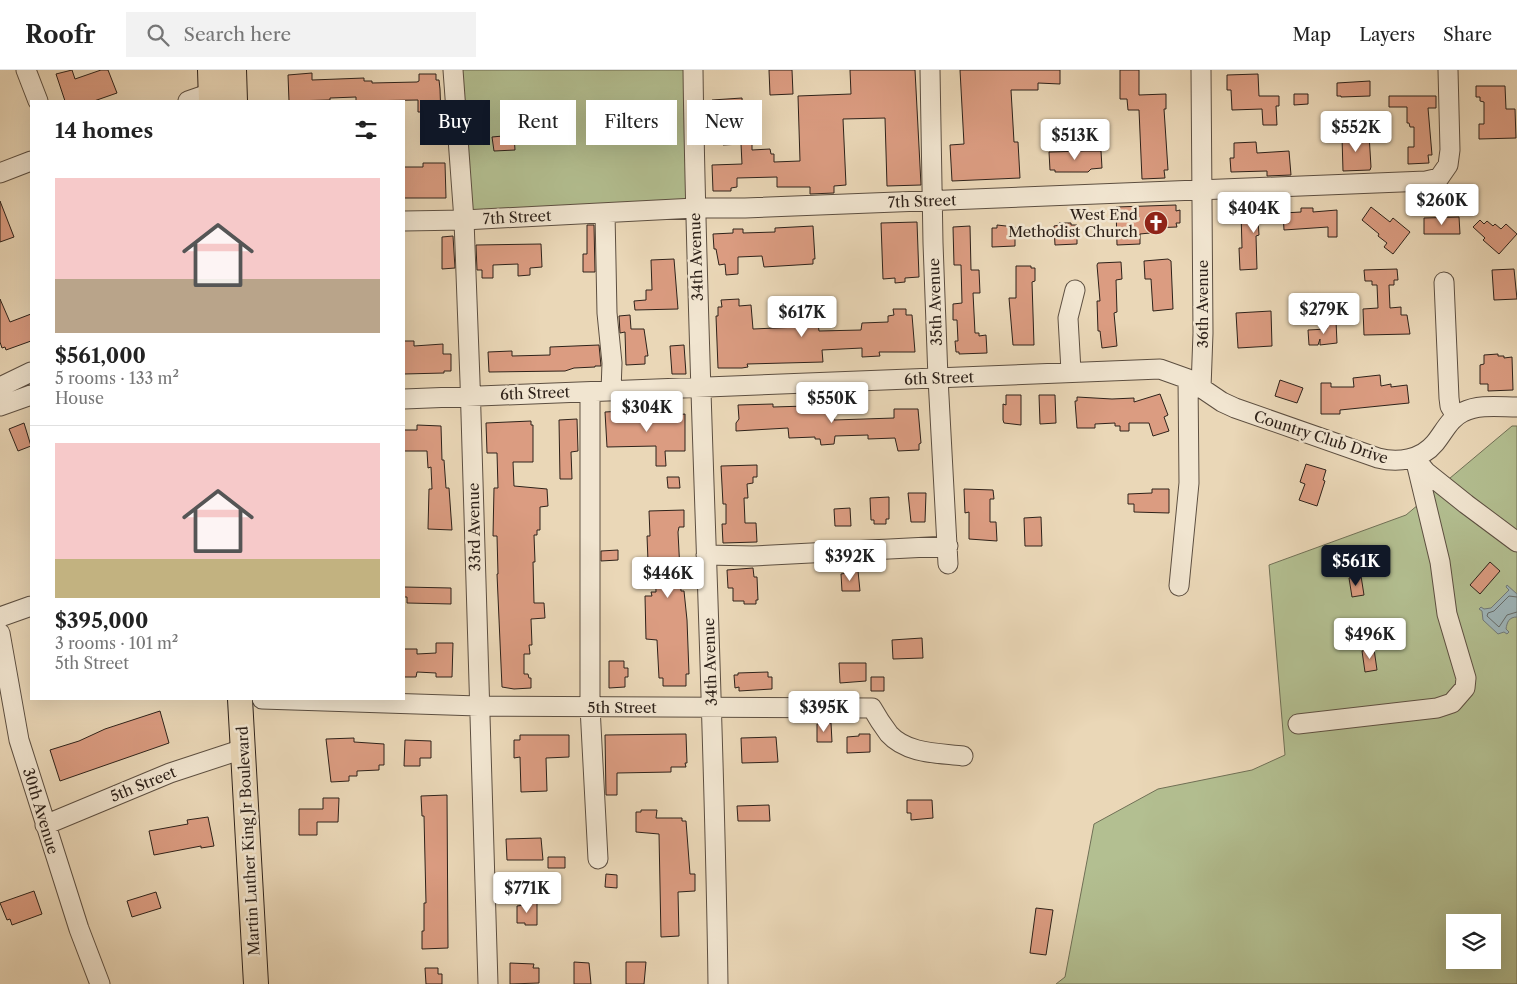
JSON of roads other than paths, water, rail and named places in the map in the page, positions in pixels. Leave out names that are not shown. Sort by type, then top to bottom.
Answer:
[{"type":"main road","points":[[234,70],[235,100]]},
{"type":"main road","name":"Martin Luther King Jr Boulevard","points":[[240,700],[256,984]]},
{"type":"street","points":[[26,70],[38,100]]},
{"type":"street","name":"33rd Avenue","points":[[453,70],[464,220],[471,396],[478,706],[488,984]]},
{"type":"street","name":"34th Avenue","points":[[693,70],[695,208],[712,707],[718,984]]},
{"type":"street","name":"35th Avenue","points":[[706,555],[948,555],[938,378],[930,70]]},
{"type":"street","name":"36th Avenue","points":[[1179,586],[1194,383],[1203,333],[1201,70]]},
{"type":"street","name":"7th Street","points":[[405,221],[464,220],[695,208],[745,208],[1202,190],[1416,181],[1439,178],[1448,166],[1450,150],[1448,70]]},
{"type":"street","points":[[190,100],[211,88]]},
{"type":"street","points":[[0,173],[30,161]]},
{"type":"street","points":[[605,213],[607,313],[612,363],[611,391]]},
{"type":"street","points":[[1444,282],[1449,398],[1450,406],[1456,416]]},
{"type":"street","points":[[1071,371],[1068,318],[1075,290]]},
{"type":"street","name":"6th Street","points":[[405,400],[701,386],[1160,369],[1194,383]]},
{"type":"street","points":[[0,387],[30,372]]},
{"type":"street","name":"Country Club Drive","points":[[1194,383],[1222,402],[1235,408],[1378,458],[1395,461],[1415,458]]},
{"type":"street","points":[[590,392],[590,707],[598,858]]},
{"type":"street","points":[[0,406],[30,395]]},
{"type":"street","points":[[1415,458],[1434,444],[1456,416],[1469,409],[1480,407],[1517,407]]},
{"type":"street","points":[[1415,458],[1426,472],[1517,542]]},
{"type":"street","points":[[1298,724],[1437,708],[1452,703],[1465,688],[1466,678],[1447,614],[1440,562],[1415,458]]},
{"type":"street","points":[[0,617],[30,606]]},
{"type":"street","name":"30th Avenue","points":[[0,633],[19,740],[78,929],[100,984]]},
{"type":"street","name":"5th Street","points":[[293,700],[478,706],[872,708],[890,734],[900,744],[920,751],[963,756]]},
{"type":"street","name":"5th Street","points":[[45,824],[170,773],[243,749]]},
{"type":"water","points":[[1507,585],[1517,594],[1517,617],[1510,619],[1508,622],[1506,629],[1509,632],[1507,634],[1504,632],[1498,634],[1483,620],[1482,611],[1479,609],[1481,607],[1484,609],[1491,608],[1509,590],[1506,587]]},
{"type":"place","name":"West End Methodist Church","points":[[1156,223]]}]
